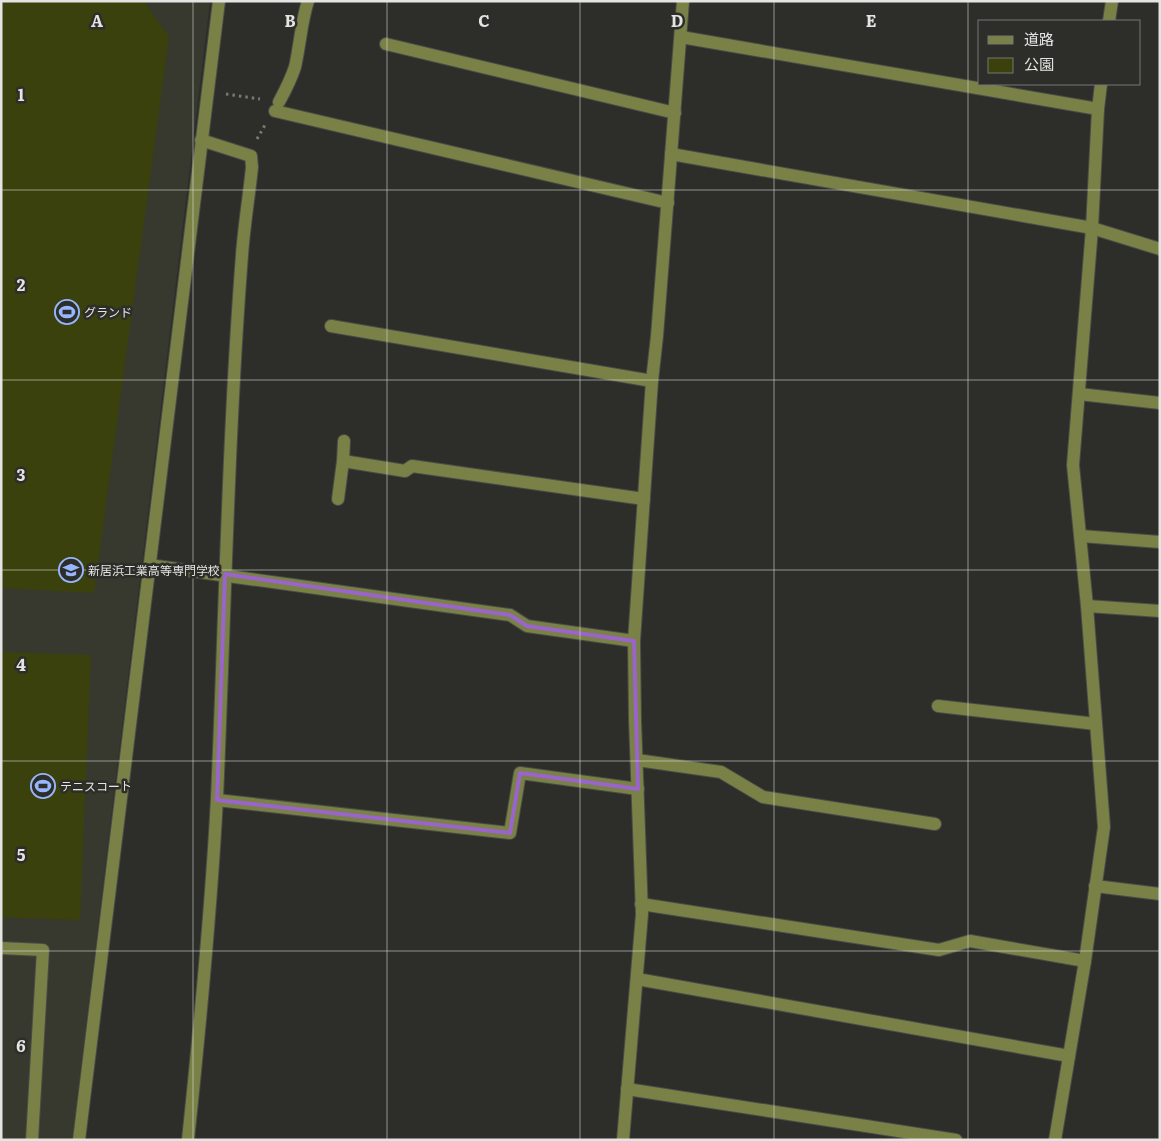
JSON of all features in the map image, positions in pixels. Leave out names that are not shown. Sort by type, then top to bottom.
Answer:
[{"type":"street","points":[[78,1140],[219,1]]},
{"type":"street","points":[[308,1],[295,67],[287,88],[277,106],[668,202]]},
{"type":"street","points":[[623,1140],[641,904],[634,642],[652,381],[683,1]]},
{"type":"street","points":[[1109,20],[1112,1]]},
{"type":"street","points":[[681,37],[1098,109]]},
{"type":"street","points":[[386,44],[675,113]]},
{"type":"street","points":[[1055,1140],[1085,961],[1104,827],[1087,606],[1073,465],[1092,228],[1101,85]]},
{"type":"street","points":[[188,1140],[202,1007],[217,800],[225,574],[241,263],[252,168],[251,156],[201,140]]},
{"type":"street","points":[[672,154],[1092,228],[1160,249]]},
{"type":"street","points":[[331,326],[652,381]]},
{"type":"street","points":[[1079,394],[1160,403]]},
{"type":"street","points":[[338,499],[344,441]]},
{"type":"street","points":[[343,461],[405,471],[412,466],[644,499]]},
{"type":"street","points":[[1081,536],[1160,542]]},
{"type":"street","points":[[149,565],[225,574],[510,615],[527,626],[634,642]]},
{"type":"street","points":[[1087,606],[1160,611]]},
{"type":"street","points":[[938,706],[1096,724]]},
{"type":"street","points":[[636,760],[721,772],[763,797],[935,824]]},
{"type":"street","points":[[217,800],[510,833],[520,773],[638,788]]},
{"type":"street","points":[[1096,886],[1160,894]]},
{"type":"street","points":[[641,904],[939,950],[970,942],[1085,961]]},
{"type":"street","points":[[1,948],[43,950],[32,1140]]},
{"type":"street","points":[[636,979],[1069,1056]]},
{"type":"street","points":[[627,1089],[956,1140]]},
{"type":"path","points":[[207,92],[277,106],[258,135],[251,156]]},
{"type":"highlighted area","points":[[225,574],[510,615],[527,626],[634,641],[638,789],[520,773],[510,833],[217,800]]},
{"type":"shaded area","name":"新居浜工業高等専門学校","points":[[1,1],[210,1],[72,1140],[1,1140]]},
{"type":"green space","name":"グランド","points":[[1,1],[144,1],[169,37],[94,593],[1,588]]},
{"type":"green space","name":"テニスコート","points":[[1,652],[91,655],[80,920],[1,917]]},
{"type":"place","name":"グランド","points":[[67,312]]},
{"type":"place","name":"新居浜工業高等専門学校","points":[[71,570]]},
{"type":"place","name":"テニスコート","points":[[43,786]]}]
